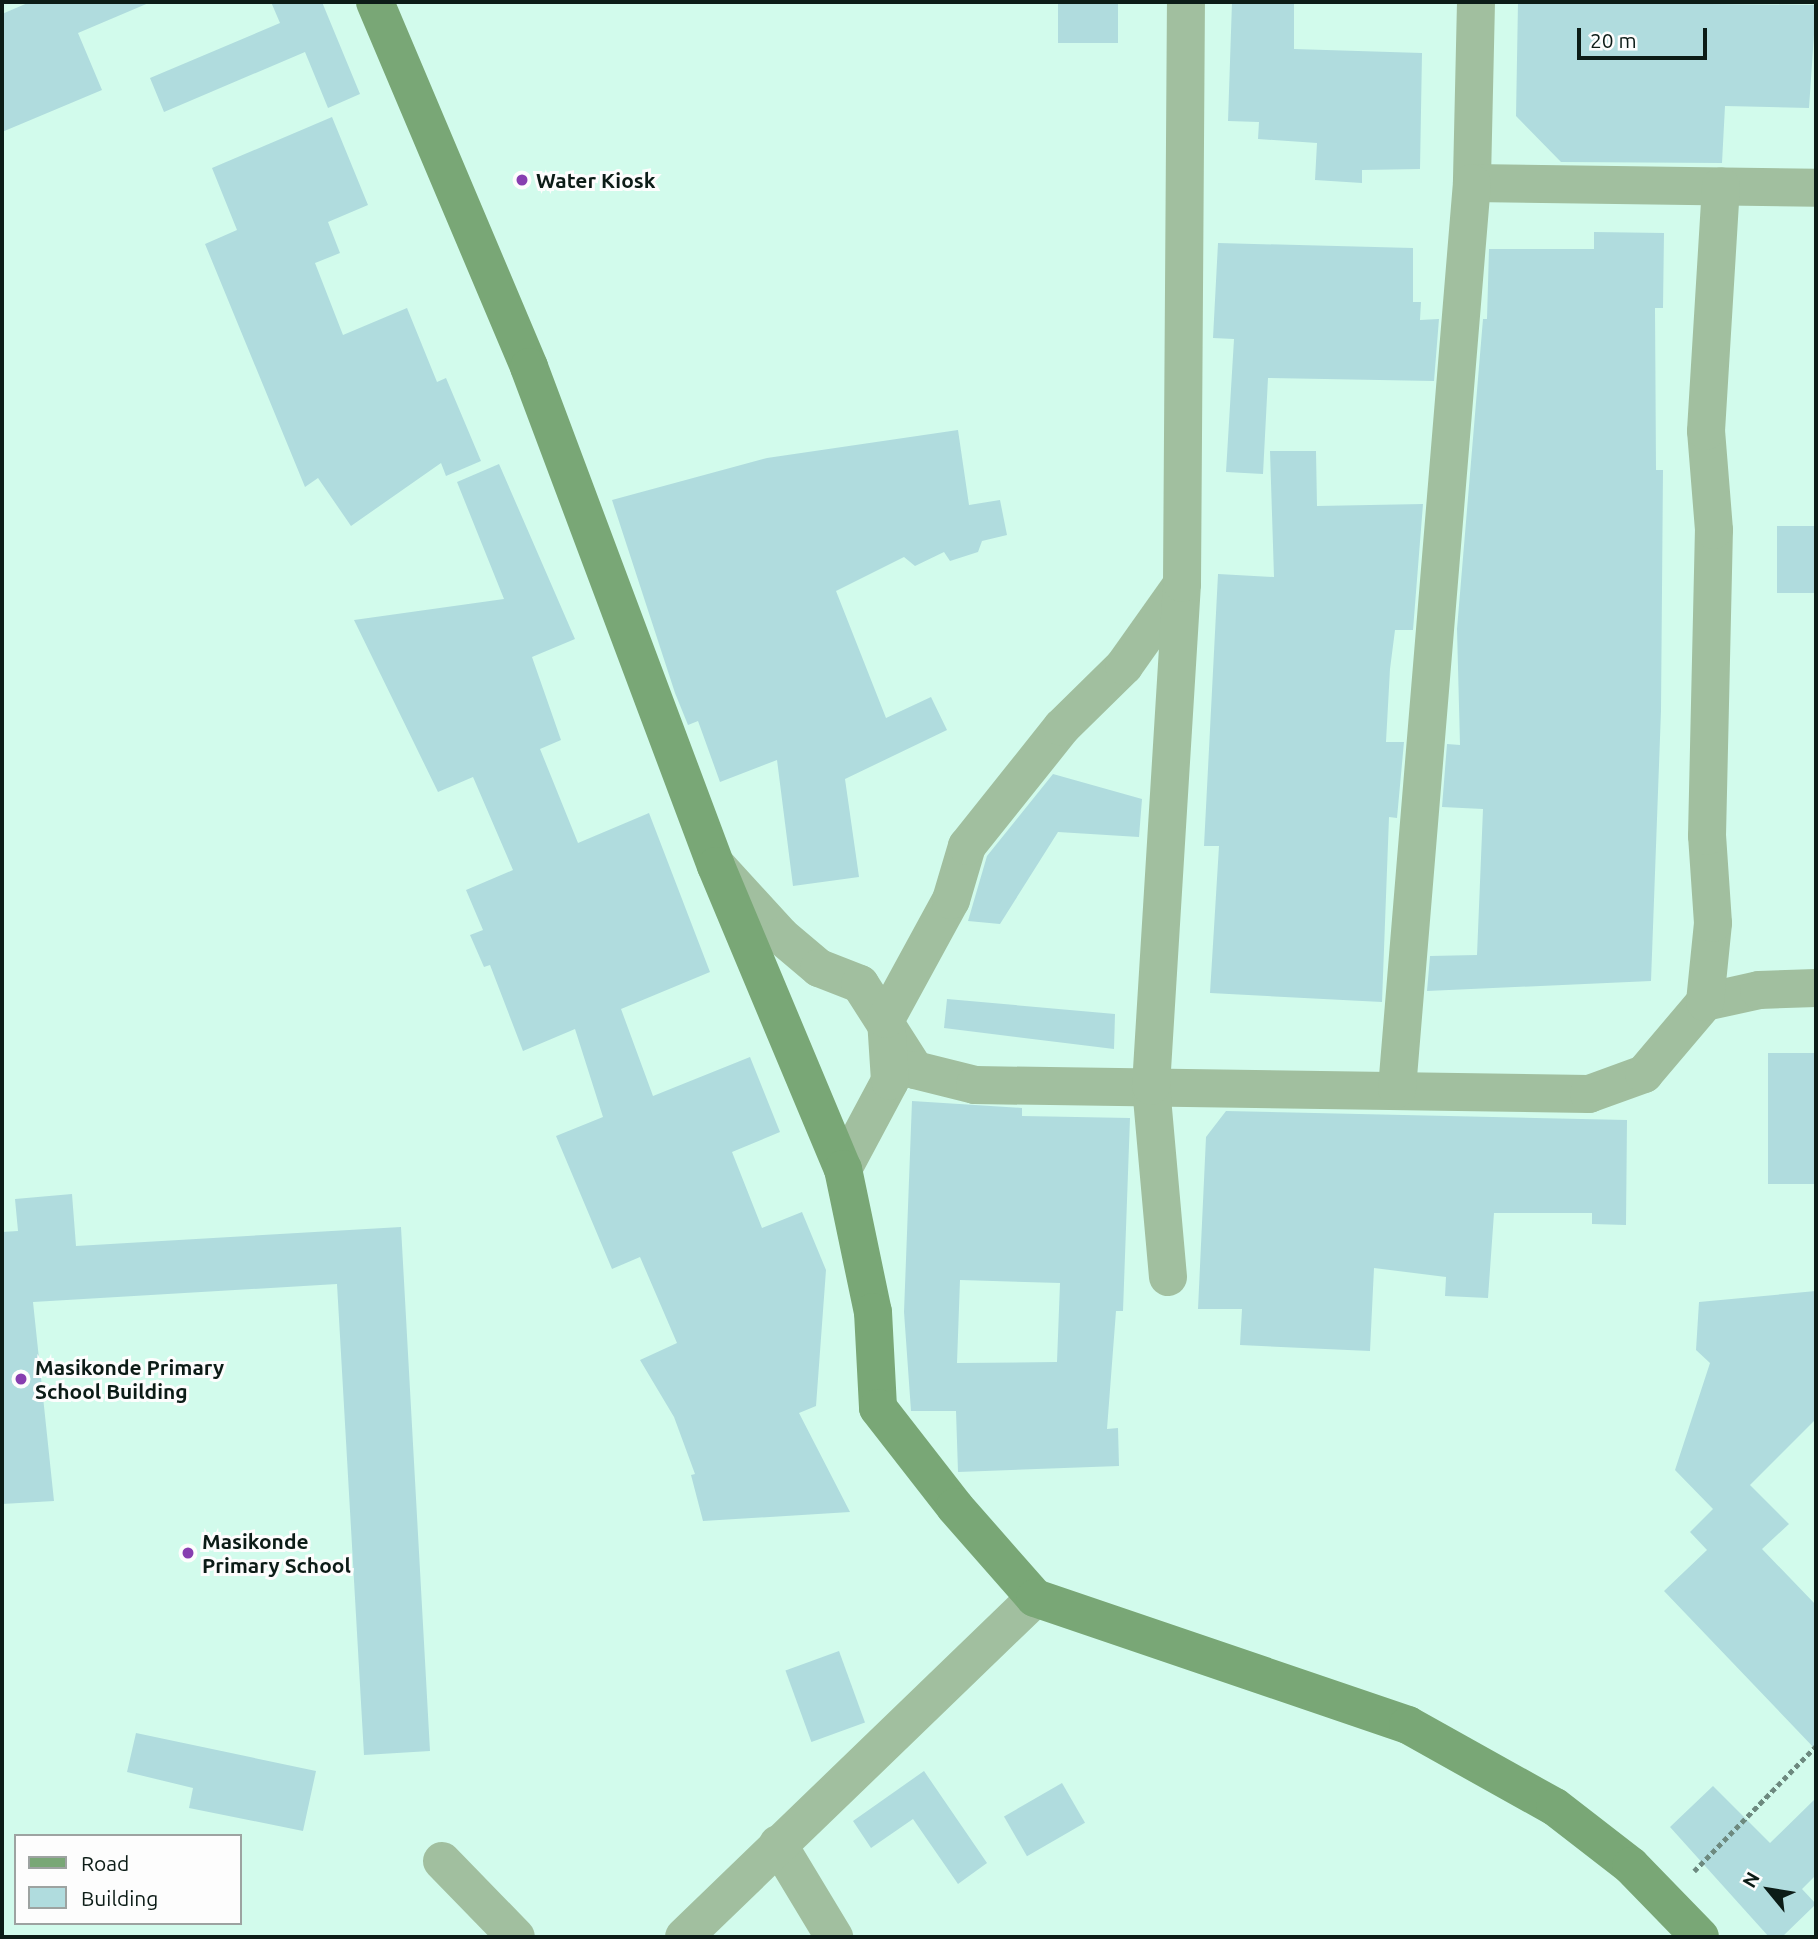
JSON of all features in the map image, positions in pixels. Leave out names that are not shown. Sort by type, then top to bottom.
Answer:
[{"type":"main road","points":[[375,2],[529,367],[716,866],[843,1169],[873,1312],[878,1408],[956,1507],[1035,1598],[1408,1725],[1555,1807],[1631,1866],[1700,1937]]},
{"type":"street","points":[[1168,1277],[1151,1086],[1182,583],[1186,2]]},
{"type":"street","points":[[1397,1089],[1472,183],[1476,2]]},
{"type":"street","points":[[1472,183],[1816,188]]},
{"type":"street","points":[[716,866],[781,936],[819,968],[860,984],[886,1019],[915,1070],[944,1080],[986,1085],[1397,1089],[1589,1094],[1644,1074],[1705,1002],[1713,923],[1707,836],[1714,530],[1706,430],[1721,186]]},
{"type":"street","points":[[843,1169],[890,1081],[886,1019],[951,900],[967,846],[1062,726],[1124,666],[1182,583]]},
{"type":"street","points":[[1705,1002],[1759,990],[1816,988]]},
{"type":"street","points":[[684,1937],[1035,1598]]},
{"type":"street","points":[[778,1844],[834,1937]]},
{"type":"street","points":[[442,1861],[516,1937]]},
{"type":"path","points":[[1665,1901],[1816,1746]]},
{"type":"building","points":[[30,2],[151,2],[78,33],[102,90],[2,132],[2,14]]},
{"type":"building","points":[[271,2],[322,2],[360,94],[328,108],[305,52],[164,112],[150,78],[280,23]]},
{"type":"building","points":[[1058,2],[1118,2],[1118,43],[1058,43]]},
{"type":"building","points":[[1232,2],[1294,2],[1294,49],[1422,53],[1420,169],[1362,170],[1362,183],[1315,180],[1317,143],[1258,139],[1259,122],[1228,121]]},
{"type":"building","points":[[1518,2],[1816,5],[1809,108],[1725,106],[1722,163],[1561,162],[1516,116]]},
{"type":"building","points":[[332,117],[368,205],[328,222],[340,253],[315,263],[343,335],[407,308],[437,382],[446,378],[481,461],[446,476],[441,463],[351,526],[318,478],[305,487],[205,244],[237,230],[212,168]]},
{"type":"building","points":[[1594,232],[1664,233],[1663,308],[1655,308],[1656,470],[1663,470],[1661,711],[1651,981],[1427,991],[1430,956],[1477,955],[1483,809],[1442,807],[1447,744],[1460,745],[1457,629],[1483,319],[1487,319],[1489,249],[1594,249]]},
{"type":"building","points":[[1218,243],[1413,248],[1413,302],[1421,302],[1420,320],[1439,319],[1434,381],[1268,378],[1263,474],[1226,472],[1234,339],[1213,338]]},
{"type":"building","points":[[958,430],[969,505],[1000,500],[1007,535],[982,541],[978,552],[950,561],[944,552],[915,566],[904,557],[836,591],[886,718],[931,697],[947,730],[845,779],[859,877],[793,886],[777,760],[720,782],[698,721],[688,725],[675,693],[612,500],[767,458]]},
{"type":"building","points":[[1270,451],[1316,451],[1317,506],[1423,504],[1413,630],[1395,630],[1390,669],[1386,742],[1404,742],[1397,818],[1389,817],[1382,1002],[1210,993],[1219,846],[1204,846],[1218,574],[1274,577]]},
{"type":"building","points":[[499,464],[575,639],[532,657],[561,740],[540,749],[578,843],[649,813],[710,972],[621,1009],[653,1096],[750,1057],[780,1132],[732,1152],[762,1228],[802,1212],[826,1270],[816,1406],[799,1413],[850,1512],[703,1521],[691,1475],[695,1474],[674,1417],[640,1360],[677,1343],[640,1257],[612,1269],[556,1136],[603,1117],[575,1029],[523,1051],[490,965],[484,967],[470,935],[483,930],[466,890],[513,870],[473,777],[438,792],[354,620],[504,599],[457,482]]},
{"type":"building","points":[[1777,526],[1816,526],[1816,593],[1777,593]]},
{"type":"building","points":[[1053,774],[1142,799],[1139,837],[1058,832],[1000,924],[968,921],[987,856]]},
{"type":"building","points":[[947,999],[1115,1014],[1114,1049],[944,1028]]},
{"type":"building","points":[[1768,1053],[1816,1053],[1816,1184],[1768,1184]]},
{"type":"building","points":[[912,1101],[1022,1108],[1022,1116],[1130,1118],[1123,1311],[1116,1311],[1107,1429],[1118,1428],[1119,1466],[958,1472],[956,1411],[911,1411],[904,1312]],"holes":[[[960,1280],[1060,1283],[1057,1362],[957,1363]]]},
{"type":"building","points":[[1226,1111],[1627,1120],[1626,1225],[1592,1224],[1592,1213],[1494,1213],[1488,1298],[1445,1296],[1446,1277],[1374,1268],[1370,1351],[1240,1345],[1242,1309],[1198,1309],[1206,1137]]},
{"type":"building","points":[[72,1194],[76,1246],[401,1227],[430,1751],[364,1755],[337,1284],[33,1302],[54,1501],[2,1504],[2,1232],[18,1231],[15,1199]]},
{"type":"building","points":[[1816,1291],[1816,1419],[1750,1485],[1789,1524],[1762,1549],[1816,1605],[1816,1750],[1664,1591],[1707,1550],[1690,1532],[1713,1509],[1675,1470],[1710,1363],[1696,1350],[1699,1302]]},
{"type":"building","points":[[839,1651],[865,1722],[811,1742],[785,1670]]},
{"type":"building","points":[[136,1733],[316,1771],[303,1831],[189,1808],[193,1788],[127,1772]]},
{"type":"building","points":[[924,1771],[987,1863],[958,1884],[913,1819],[871,1848],[853,1821]]},
{"type":"building","points":[[1062,1783],[1085,1823],[1027,1856],[1004,1816]]},
{"type":"building","points":[[1713,1786],[1770,1843],[1816,1798],[1816,1875],[1802,1889],[1816,1904],[1782,1937],[1769,1937],[1670,1827]]},
{"type":"place","name":"Water Kiosk","points":[[522,180]]},
{"type":"place","name":"Masikonde Primary School Building","points":[[21,1379]]},
{"type":"place","name":"Masikonde Primary School","points":[[188,1553]]}]
